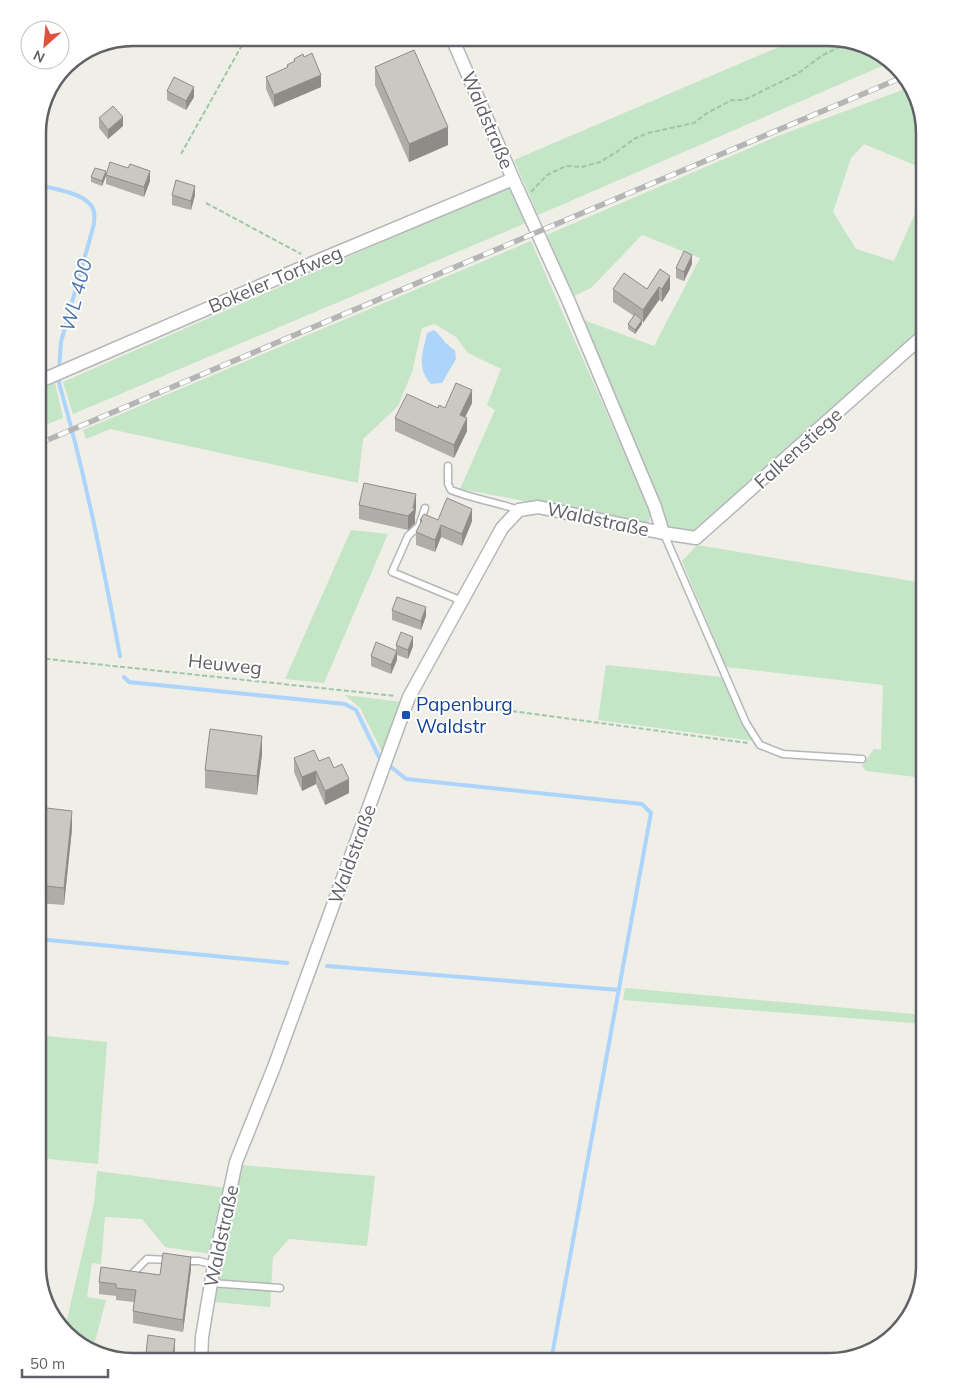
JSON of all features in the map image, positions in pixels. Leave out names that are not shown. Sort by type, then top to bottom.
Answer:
[{"type":"street","name":"Waldstraße","points":[[455,46],[576,320],[663,533]]},
{"type":"street","name":"Bokeler Torfweg","points":[[46,379],[315,262],[513,179]]},
{"type":"street","name":"Falkenstiege","points":[[663,533],[696,538],[916,342]]},
{"type":"street","name":"Waldstraße","points":[[201,1353],[202,1337],[214,1265],[236,1162],[274,1067],[409,697],[502,528],[519,510],[538,507],[663,533]]},
{"type":"lane","points":[[448,466],[448,484],[451,490],[519,510]]},
{"type":"lane","points":[[425,508],[419,526],[408,536],[392,572],[462,600]]},
{"type":"lane","name":"Waldstraße","points":[[663,533],[746,722],[760,745]]},
{"type":"lane","points":[[760,745],[783,754],[862,759]]},
{"type":"lane","points":[[134,1272],[147,1258],[199,1261],[214,1265]]},
{"type":"lane","points":[[211,1283],[280,1288]]},
{"type":"path","points":[[181,154],[242,46]]},
{"type":"path","points":[[524,200],[547,175],[566,166],[582,167],[600,162],[634,139],[648,133],[694,123],[707,113],[732,100],[744,100],[797,74],[823,55],[840,47]]},
{"type":"path","points":[[206,203],[315,262]]},
{"type":"path","name":"Heuweg","points":[[46,659],[409,697],[760,745]]},
{"type":"green space","points":[[781,46],[834,46],[851,49],[883,65],[538,215],[514,160]]},
{"type":"green space","points":[[904,89],[913,111],[915,122],[916,166],[864,144],[851,158],[833,212],[856,249],[894,261],[916,211],[916,336],[694,533],[666,528],[581,319],[654,346],[700,258],[642,235],[591,288],[572,297],[544,236],[778,136]]},
{"type":"green space","points":[[510,186],[526,223],[73,414],[63,382]]},
{"type":"green space","points":[[531,241],[652,516],[647,524],[460,489],[495,410],[487,405],[501,369],[468,353],[456,337],[435,324],[422,328],[412,372],[398,406],[363,439],[358,483],[110,429],[86,439],[83,430]]},
{"type":"green space","points":[[55,383],[63,418],[46,425],[46,387]]},
{"type":"green space","points":[[351,530],[388,534],[324,683],[285,679]]},
{"type":"green space","points":[[697,545],[916,582],[916,777],[866,771],[862,766],[874,749],[881,750],[883,685],[726,667],[682,561]]},
{"type":"green space","points":[[606,665],[722,677],[742,721],[754,741],[598,720]]},
{"type":"green space","points":[[345,695],[402,702],[383,754],[360,708]]},
{"type":"green space","points":[[625,988],[916,1014],[916,1023],[623,1000]]},
{"type":"green space","points":[[46,1036],[107,1042],[98,1164],[46,1159]]},
{"type":"green space","points":[[240,1165],[375,1176],[367,1246],[289,1239],[273,1257],[270,1307],[214,1302]]},
{"type":"green space","points":[[97,1171],[227,1188],[211,1254],[165,1247],[142,1219],[105,1217],[101,1264],[92,1263],[87,1297],[106,1300],[95,1343],[80,1335],[67,1322],[94,1203]]},
{"type":"water","points":[[434,330],[455,350],[456,359],[442,383],[431,384],[423,372],[422,360],[427,333]]},
{"type":"building","points":[[414,50],[448,127],[409,144],[375,67]]},
{"type":"building","points":[[312,53],[321,75],[274,95],[266,77],[288,67],[287,65],[303,54],[304,57]]},
{"type":"building","points":[[174,77],[194,87],[186,101],[167,91]]},
{"type":"building","points":[[113,106],[123,117],[108,130],[99,118]]},
{"type":"building","points":[[110,162],[128,168],[130,164],[150,171],[144,187],[106,175]]},
{"type":"building","points":[[95,168],[106,171],[102,181],[91,177]]},
{"type":"building","points":[[176,180],[195,186],[191,201],[172,195]]},
{"type":"building","points":[[684,251],[692,255],[684,272],[676,268]]},
{"type":"building","points":[[660,269],[670,276],[662,289],[659,287],[643,310],[613,289],[624,273],[647,289]]},
{"type":"building","points":[[635,314],[642,320],[635,330],[628,324]]},
{"type":"building","points":[[456,383],[472,390],[460,415],[467,418],[454,445],[395,418],[407,394],[438,408],[439,405],[445,408]]},
{"type":"building","points":[[364,483],[416,494],[413,508],[415,509],[408,516],[359,505]]},
{"type":"building","points":[[447,498],[472,509],[462,534],[441,525],[435,540],[416,532],[424,514],[438,520]]},
{"type":"building","points":[[397,597],[426,607],[421,621],[392,610]]},
{"type":"building","points":[[401,632],[413,637],[408,650],[396,645]]},
{"type":"building","points":[[376,642],[397,651],[391,665],[371,656]]},
{"type":"building","points":[[210,729],[262,736],[257,776],[205,770]]},
{"type":"building","points":[[314,750],[319,761],[329,757],[334,768],[342,764],[349,779],[325,791],[316,771],[302,777],[294,758]]},
{"type":"building","points":[[46,808],[72,811],[64,888],[46,886]]},
{"type":"building","points":[[163,1253],[191,1257],[183,1320],[133,1311],[136,1290],[116,1288],[116,1284],[99,1282],[101,1267],[160,1275]]},
{"type":"building","points":[[148,1335],[175,1339],[173,1353],[146,1353]]},
{"type":"waterway","name":"WL 400","points":[[46,187],[79,196],[86,200],[94,213],[94,224],[61,342],[59,369]]},
{"type":"waterway","points":[[59,376],[59,383],[93,519],[120,656]]},
{"type":"waterway","points":[[124,677],[129,682],[345,704],[356,710],[379,757],[406,779],[642,804],[651,813],[552,1353]]},
{"type":"waterway","points":[[46,940],[287,963]]},
{"type":"waterway","points":[[327,966],[619,990]]},
{"type":"railway","points":[[46,441],[897,79]]},
{"type":"place","name":"Papenburg Waldstr","points":[[406,715]]}]
